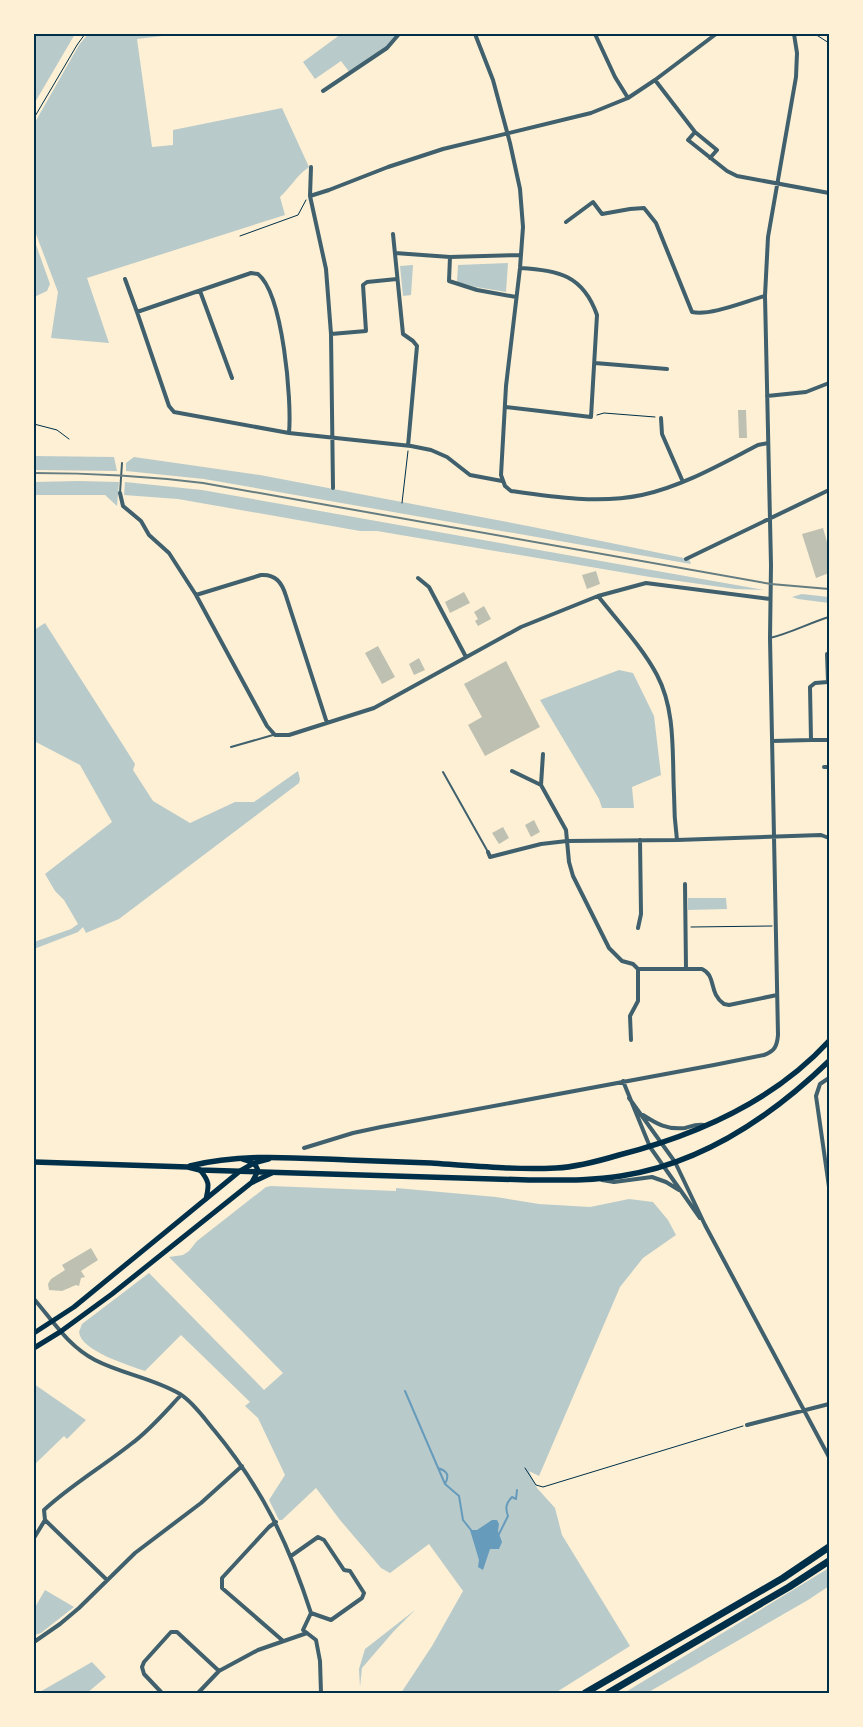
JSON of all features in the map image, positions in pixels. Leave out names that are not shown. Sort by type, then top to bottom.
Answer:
[{"type":"highway","points":[[584,1693],[783,1578],[829,1547]]},
{"type":"highway","points":[[608,1693],[781,1592],[829,1561]]},
{"type":"main road","points":[[188,1167],[237,1158],[274,1157],[494,1167],[557,1168],[587,1163],[650,1147],[707,1126],[761,1097],[791,1076],[829,1040]]},
{"type":"main road","points":[[34,1162],[188,1167],[200,1170],[529,1180],[593,1179],[622,1176],[675,1162],[725,1140],[776,1108],[829,1061]]},
{"type":"main road","points":[[34,1333],[74,1307],[240,1171],[254,1163],[274,1157]]},
{"type":"main road","points":[[237,1158],[254,1163],[258,1171]]},
{"type":"main road","points":[[200,1170],[206,1177],[209,1185],[206,1199]]},
{"type":"main road","points":[[251,1184],[258,1171]]},
{"type":"main road","points":[[34,1348],[60,1332],[112,1294],[251,1184],[266,1175],[277,1172]]},
{"type":"street","points":[[323,91],[387,48],[399,34]]},
{"type":"street","points":[[475,34],[493,80],[507,132],[520,189],[523,227],[506,407],[502,481],[505,486],[511,491],[568,498],[604,499],[641,495],[683,482],[758,445],[768,443]]},
{"type":"street","points":[[595,34],[615,77],[628,98]]},
{"type":"street","points":[[310,196],[388,167],[443,150],[507,132],[591,112],[628,98],[716,34]]},
{"type":"street","points":[[304,1148],[380,1127],[764,1055],[775,1049],[778,1035],[765,296],[768,237],[796,77],[797,53],[794,34]]},
{"type":"street","points":[[655,80],[695,132],[717,150],[710,158]]},
{"type":"street","points":[[695,132],[688,140],[727,171],[742,178],[829,193]]},
{"type":"street","points":[[311,168],[310,196],[326,269],[331,334],[333,488]]},
{"type":"street","points":[[566,222],[593,202],[602,214],[630,208],[644,208],[656,222],[692,312],[698,313],[714,310],[765,296]]},
{"type":"street","points":[[393,234],[403,334],[417,346],[408,446]]},
{"type":"street","points":[[395,254],[450,257],[521,255]]},
{"type":"street","points":[[450,257],[449,281],[477,290],[516,297]]},
{"type":"street","points":[[506,407],[591,417],[597,315],[593,304],[582,286],[570,278],[557,272],[520,268]]},
{"type":"street","points":[[137,312],[251,272],[262,276],[283,335],[287,363],[289,432]]},
{"type":"street","points":[[125,279],[169,406],[174,412],[289,432],[431,450],[447,457],[470,475],[502,481]]},
{"type":"street","points":[[331,334],[366,332],[363,285],[367,282],[397,279]]},
{"type":"street","points":[[200,291],[232,378]]},
{"type":"street","points":[[595,363],[667,369]]},
{"type":"street","points":[[767,396],[806,392],[829,383]]},
{"type":"street","points":[[661,418],[662,434],[683,482]]},
{"type":"street","points":[[686,559],[829,490]]},
{"type":"street","points":[[120,493],[123,506],[141,521],[149,535],[169,553],[196,595],[267,726],[276,735],[289,735],[374,708],[521,627],[598,596],[646,583],[770,599]]},
{"type":"street","points":[[196,595],[261,575],[266,574],[276,578],[286,596],[327,723]]},
{"type":"street","points":[[418,578],[429,587],[466,657]]},
{"type":"street","points":[[598,596],[632,639],[657,675],[667,704],[673,743],[676,840]]},
{"type":"street","points":[[811,740],[810,687],[815,683],[828,682],[827,654]]},
{"type":"street","points":[[772,741],[829,740]]},
{"type":"street","points":[[543,754],[541,785],[566,830],[569,862],[573,876],[609,948],[622,961],[633,964],[638,969],[702,969],[710,976],[714,995],[724,1004],[729,1005],[777,995]]},
{"type":"street","points":[[824,767],[829,767]]},
{"type":"street","points":[[512,771],[541,785]]},
{"type":"street","points":[[488,852],[490,857],[541,844],[567,841],[676,840],[822,835],[829,838]]},
{"type":"street","points":[[638,928],[640,914],[640,840]]},
{"type":"street","points":[[685,884],[686,969]]},
{"type":"street","points":[[631,1040],[630,1016],[638,1001],[638,969]]},
{"type":"street","points":[[829,1078],[820,1084],[816,1096],[829,1187]]},
{"type":"street","points":[[623,1081],[650,1147],[705,1225]]},
{"type":"street","points":[[629,1098],[675,1162],[705,1225],[829,1457]]},
{"type":"street","points":[[641,1113],[660,1126],[685,1128],[698,1124],[707,1126]]},
{"type":"street","points":[[593,1179],[614,1182],[652,1177],[666,1182],[682,1192]]},
{"type":"street","points":[[34,1299],[71,1344],[95,1360],[151,1380],[181,1395],[205,1419],[242,1466],[276,1522],[291,1556],[311,1613],[304,1630],[316,1640],[320,1661],[321,1693]]},
{"type":"street","points":[[34,1538],[44,1519],[44,1510],[47,1507],[76,1483],[131,1444],[158,1421],[181,1395]]},
{"type":"street","points":[[747,1425],[829,1404]]},
{"type":"street","points":[[34,1642],[79,1608],[135,1552],[201,1503],[242,1466]]},
{"type":"street","points":[[44,1519],[107,1580]]},
{"type":"street","points":[[276,1522],[269,1527],[222,1578],[221,1585],[222,1588],[282,1640]]},
{"type":"street","points":[[291,1556],[318,1537],[324,1540],[344,1570],[350,1571],[364,1593],[362,1598],[331,1620],[311,1613]]},
{"type":"street","points":[[162,1693],[144,1674],[142,1667],[171,1632],[176,1632],[219,1671]]},
{"type":"street","points":[[198,1693],[219,1671],[250,1654],[282,1640],[307,1633]]},
{"type":"lane","points":[[120,493],[122,463]]},
{"type":"lane","points":[[770,638],[789,634],[815,621],[829,617]]},
{"type":"lane","points":[[230,747],[276,735]]},
{"type":"lane","points":[[443,772],[488,852]]},
{"type":"path","points":[[34,118],[76,45],[86,34]]},
{"type":"path","points":[[815,34],[829,43]]},
{"type":"path","points":[[240,236],[298,215],[310,196]]},
{"type":"path","points":[[591,417],[604,413],[661,418]]},
{"type":"path","points":[[34,424],[57,430],[69,439]]},
{"type":"path","points":[[402,503],[408,446]]},
{"type":"path","points":[[685,927],[776,926]]},
{"type":"path","points":[[525,1468],[536,1485],[543,1487],[747,1425]]},
{"type":"shaded area","points":[[34,34],[75,34],[34,104]]},
{"type":"shaded area","points":[[88,34],[179,34],[137,39],[152,147],[173,145],[173,130],[282,108],[309,167],[280,197],[285,215],[87,278],[109,343],[51,338],[58,292],[34,229],[34,124],[79,45]]},
{"type":"shaded area","points":[[341,34],[399,34],[387,48],[350,73],[341,61],[315,79],[303,62]]},
{"type":"shaded area","points":[[34,239],[50,284],[47,291],[34,297]]},
{"type":"shaded area","points":[[508,263],[506,292],[457,282],[458,265]]},
{"type":"shaded area","points":[[413,265],[411,295],[403,296],[400,266]]},
{"type":"shaded area","points":[[34,456],[114,457],[117,471],[34,470]]},
{"type":"shaded area","points":[[134,457],[260,475],[528,526],[689,559],[691,564],[204,479],[126,471],[126,463]]},
{"type":"shaded area","points":[[34,482],[119,482],[117,506],[105,495],[34,495]]},
{"type":"shaded area","points":[[125,482],[202,490],[764,590],[735,589],[650,577],[377,531],[360,531],[178,499],[124,495]]},
{"type":"shaded area","points":[[802,594],[829,597],[829,603],[792,597]]},
{"type":"shaded area","points":[[45,623],[135,764],[133,770],[153,801],[190,823],[235,802],[254,802],[298,771],[300,779],[299,783],[119,919],[86,933],[83,927],[78,932],[34,949],[34,942],[71,929],[78,924],[64,900],[55,891],[45,874],[112,822],[80,765],[34,741],[34,630]]},
{"type":"shaded area","points":[[619,670],[633,673],[654,716],[661,775],[632,787],[634,808],[602,808],[599,799],[540,700]]},
{"type":"shaded area","points":[[688,898],[726,898],[727,909],[688,910]]},
{"type":"shaded area","points":[[266,1187],[396,1191],[396,1188],[496,1197],[539,1204],[590,1207],[629,1199],[653,1202],[668,1220],[676,1235],[643,1258],[620,1287],[539,1476],[529,1471],[537,1488],[555,1508],[562,1535],[630,1646],[555,1693],[401,1693],[432,1646],[463,1591],[429,1544],[390,1573],[381,1568],[340,1520],[316,1488],[282,1520],[279,1520],[269,1500],[285,1475],[258,1418],[245,1406],[250,1402],[181,1335],[145,1371],[96,1351],[82,1339],[79,1332],[82,1324],[149,1273],[264,1390],[283,1373],[169,1257],[183,1255],[189,1251],[197,1241]]},
{"type":"shaded area","points":[[34,1384],[86,1420],[67,1439],[64,1436],[34,1465]]},
{"type":"shaded area","points":[[829,1568],[829,1586],[808,1600],[647,1693],[624,1693]]},
{"type":"shaded area","points":[[45,1590],[74,1607],[41,1633],[34,1635],[34,1609]]},
{"type":"shaded area","points":[[415,1610],[362,1668],[360,1687],[359,1669],[365,1649]]},
{"type":"shaded area","points":[[92,1662],[106,1677],[87,1693],[38,1693]]},
{"type":"water","points":[[492,1520],[497,1520],[499,1524],[498,1531],[502,1542],[499,1549],[490,1549],[483,1570],[478,1567],[479,1560],[470,1530],[477,1530]]},
{"type":"building","points":[[738,410],[746,410],[747,438],[739,438]]},
{"type":"building","points":[[823,528],[829,549],[829,573],[816,578],[802,534]]},
{"type":"building","points":[[596,571],[600,584],[587,589],[582,575]]},
{"type":"building","points":[[464,592],[470,603],[450,613],[445,602]]},
{"type":"building","points":[[484,606],[491,619],[478,626],[475,621],[478,619],[474,612]]},
{"type":"building","points":[[378,646],[395,677],[382,684],[365,653]]},
{"type":"building","points":[[419,658],[425,670],[414,675],[409,664]]},
{"type":"building","points":[[506,661],[540,727],[485,756],[468,725],[482,717],[464,684]]},
{"type":"building","points":[[534,820],[540,832],[531,837],[525,825]]},
{"type":"building","points":[[503,827],[509,838],[499,844],[492,833]]},
{"type":"building","points":[[91,1248],[98,1260],[81,1271],[85,1277],[81,1278],[79,1286],[76,1285],[62,1291],[49,1290],[48,1284],[51,1279],[65,1270],[62,1265]]},
{"type":"waterway","points":[[405,1391],[445,1484],[459,1496],[463,1520],[471,1530]]},
{"type":"waterway","points":[[438,1468],[444,1470],[447,1474],[445,1484]]},
{"type":"waterway","points":[[499,1534],[508,1516],[507,1504],[512,1497],[516,1499],[517,1490]]},
{"type":"railway","points":[[34,473],[118,475],[203,483],[771,584],[829,589]]}]
